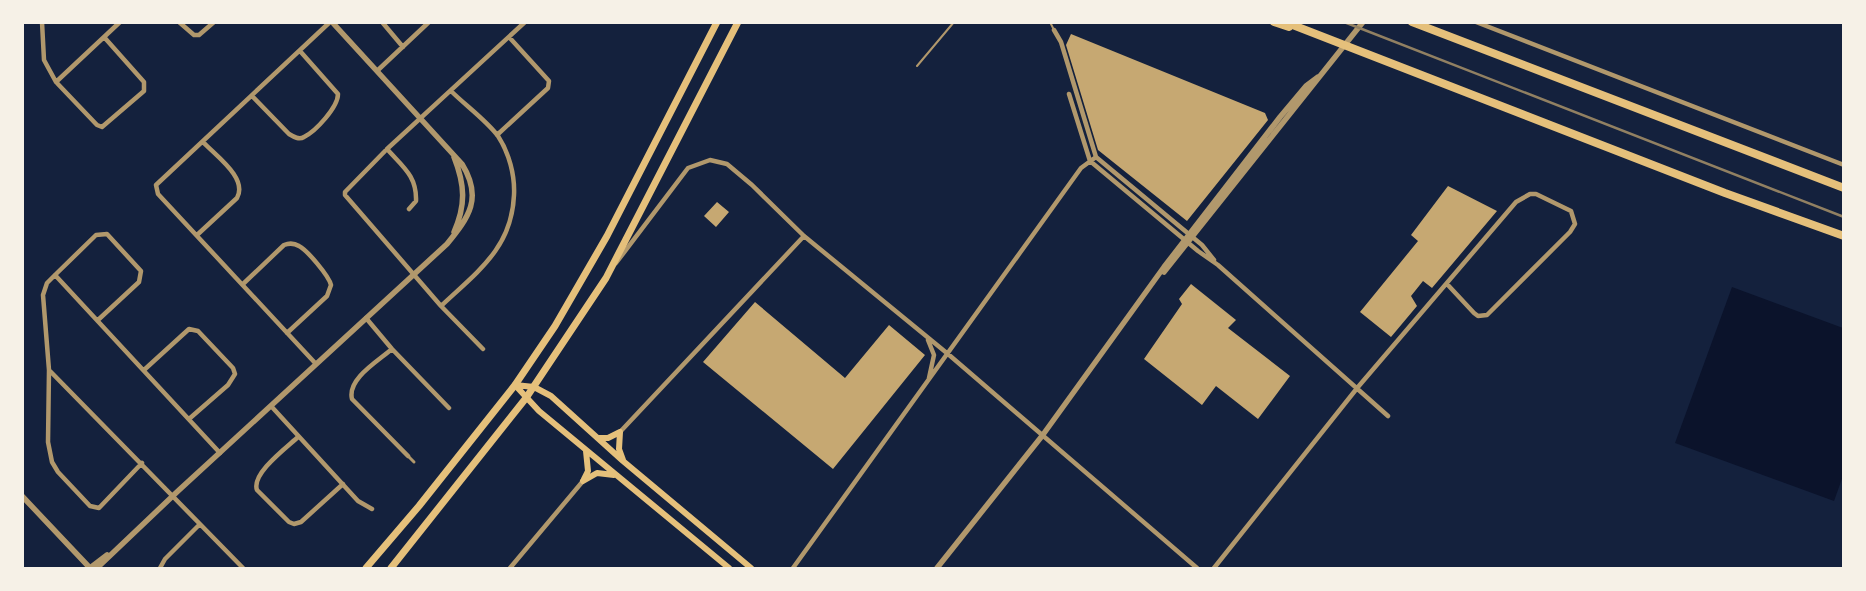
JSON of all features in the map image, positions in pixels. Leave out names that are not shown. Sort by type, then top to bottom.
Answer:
[{"type":"highway","points":[[1274,22],[1332,42],[1844,236]]},
{"type":"highway","points":[[1284,22],[1332,42]]},
{"type":"highway","points":[[1412,22],[1844,188]]},
{"type":"main road","points":[[366,568],[419,506],[515,384],[555,326],[607,236],[717,22]]},
{"type":"main road","points":[[391,568],[526,398],[606,278],[738,22]]},
{"type":"main road","points":[[515,384],[534,387],[551,396],[623,461],[751,568]]},
{"type":"main road","points":[[515,384],[526,398],[586,451],[729,568]]},
{"type":"main road","points":[[598,438],[608,438],[620,432],[619,450],[623,461]]},
{"type":"main road","points":[[584,481],[588,470],[586,451]]},
{"type":"main road","points":[[584,481],[597,473],[616,476]]},
{"type":"street","points":[[42,22],[44,60],[56,82],[97,125],[102,127],[144,91],[146,86],[104,37]]},
{"type":"street","points":[[56,82],[120,22]]},
{"type":"street","points":[[179,22],[189,33],[194,35],[199,35],[214,22]]},
{"type":"street","points":[[97,568],[220,452],[447,244],[458,223],[464,202],[462,181],[450,149],[331,22],[156,185],[158,194],[316,364]]},
{"type":"street","points":[[382,22],[403,47]]},
{"type":"street","points":[[377,71],[429,22]]},
{"type":"street","points":[[483,349],[413,275],[345,195],[346,188],[525,22]]},
{"type":"street","points":[[937,568],[1042,436],[1280,117],[1306,86],[1318,77],[1363,22]]},
{"type":"street","points":[[1476,22],[1844,165]]},
{"type":"street","points":[[1054,30],[1061,42],[1096,157],[1358,387],[1388,416]]},
{"type":"street","points":[[497,135],[548,88],[549,81],[509,37]]},
{"type":"street","points":[[252,96],[289,134],[296,138],[304,137],[335,108],[338,94],[300,51]]},
{"type":"street","points":[[441,306],[500,246],[513,214],[514,180],[505,150],[497,135],[451,91]]},
{"type":"street","points":[[1069,94],[1090,162],[1189,239]]},
{"type":"street","points":[[197,236],[237,198],[241,191],[239,181],[203,142]]},
{"type":"street","points":[[387,149],[413,178],[417,187],[416,202],[409,209]]},
{"type":"street","points":[[793,568],[1081,168],[1096,157]]},
{"type":"street","points":[[606,278],[688,168],[700,162],[718,161],[734,168],[804,236],[948,354],[1197,568]]},
{"type":"street","points":[[1214,568],[1358,387],[1516,202],[1530,194],[1536,194],[1571,211],[1575,224],[1570,232],[1488,315],[1478,316],[1474,313],[1447,284]]},
{"type":"street","points":[[98,320],[140,282],[142,276],[141,271],[107,234],[96,235],[46,283],[43,295],[49,370],[48,442],[52,462],[58,472],[90,506],[99,508],[142,463]]},
{"type":"street","points":[[620,432],[804,236]]},
{"type":"street","points":[[243,284],[284,245],[290,243],[300,246],[326,274],[331,285],[327,296],[287,333]]},
{"type":"street","points":[[55,275],[220,452]]},
{"type":"street","points":[[366,318],[392,349],[449,408]]},
{"type":"street","points":[[144,370],[189,329],[198,331],[234,368],[234,374],[228,385],[189,419]]},
{"type":"street","points":[[924,335],[933,348],[934,355],[928,382]]},
{"type":"street","points":[[392,349],[354,382],[350,394],[352,399],[414,462]]},
{"type":"street","points":[[49,370],[243,568]]},
{"type":"street","points":[[271,406],[358,501],[373,510]]},
{"type":"street","points":[[298,437],[257,476],[255,485],[257,490],[289,522],[294,524],[301,522],[343,484]]},
{"type":"street","points":[[510,568],[584,481]]},
{"type":"street","points":[[22,496],[90,568],[119,546]]},
{"type":"street","points":[[160,568],[165,559],[200,524]]},
{"type":"lane","points":[[917,66],[954,22]]},
{"type":"lane","points":[[1050,22],[1054,30]]},
{"type":"water","points":[[1732,287],[1843,328],[1843,476],[1834,501],[1675,443]]},
{"type":"building","points":[[1071,34],[1265,113],[1268,120],[1187,221],[1098,150],[1066,45]]},
{"type":"building","points":[[1448,186],[1497,211],[1432,288],[1423,281],[1411,296],[1417,306],[1391,337],[1360,312],[1418,241],[1411,235]]},
{"type":"building","points":[[717,202],[729,212],[716,227],[704,216]]},
{"type":"building","points":[[1191,284],[1236,320],[1228,328],[1290,376],[1258,419],[1216,386],[1202,405],[1144,359],[1182,304],[1179,299]]},
{"type":"building","points":[[755,302],[845,378],[889,325],[925,355],[833,469],[703,362]]},
{"type":"railway","points":[[1344,22],[1844,217]]}]
